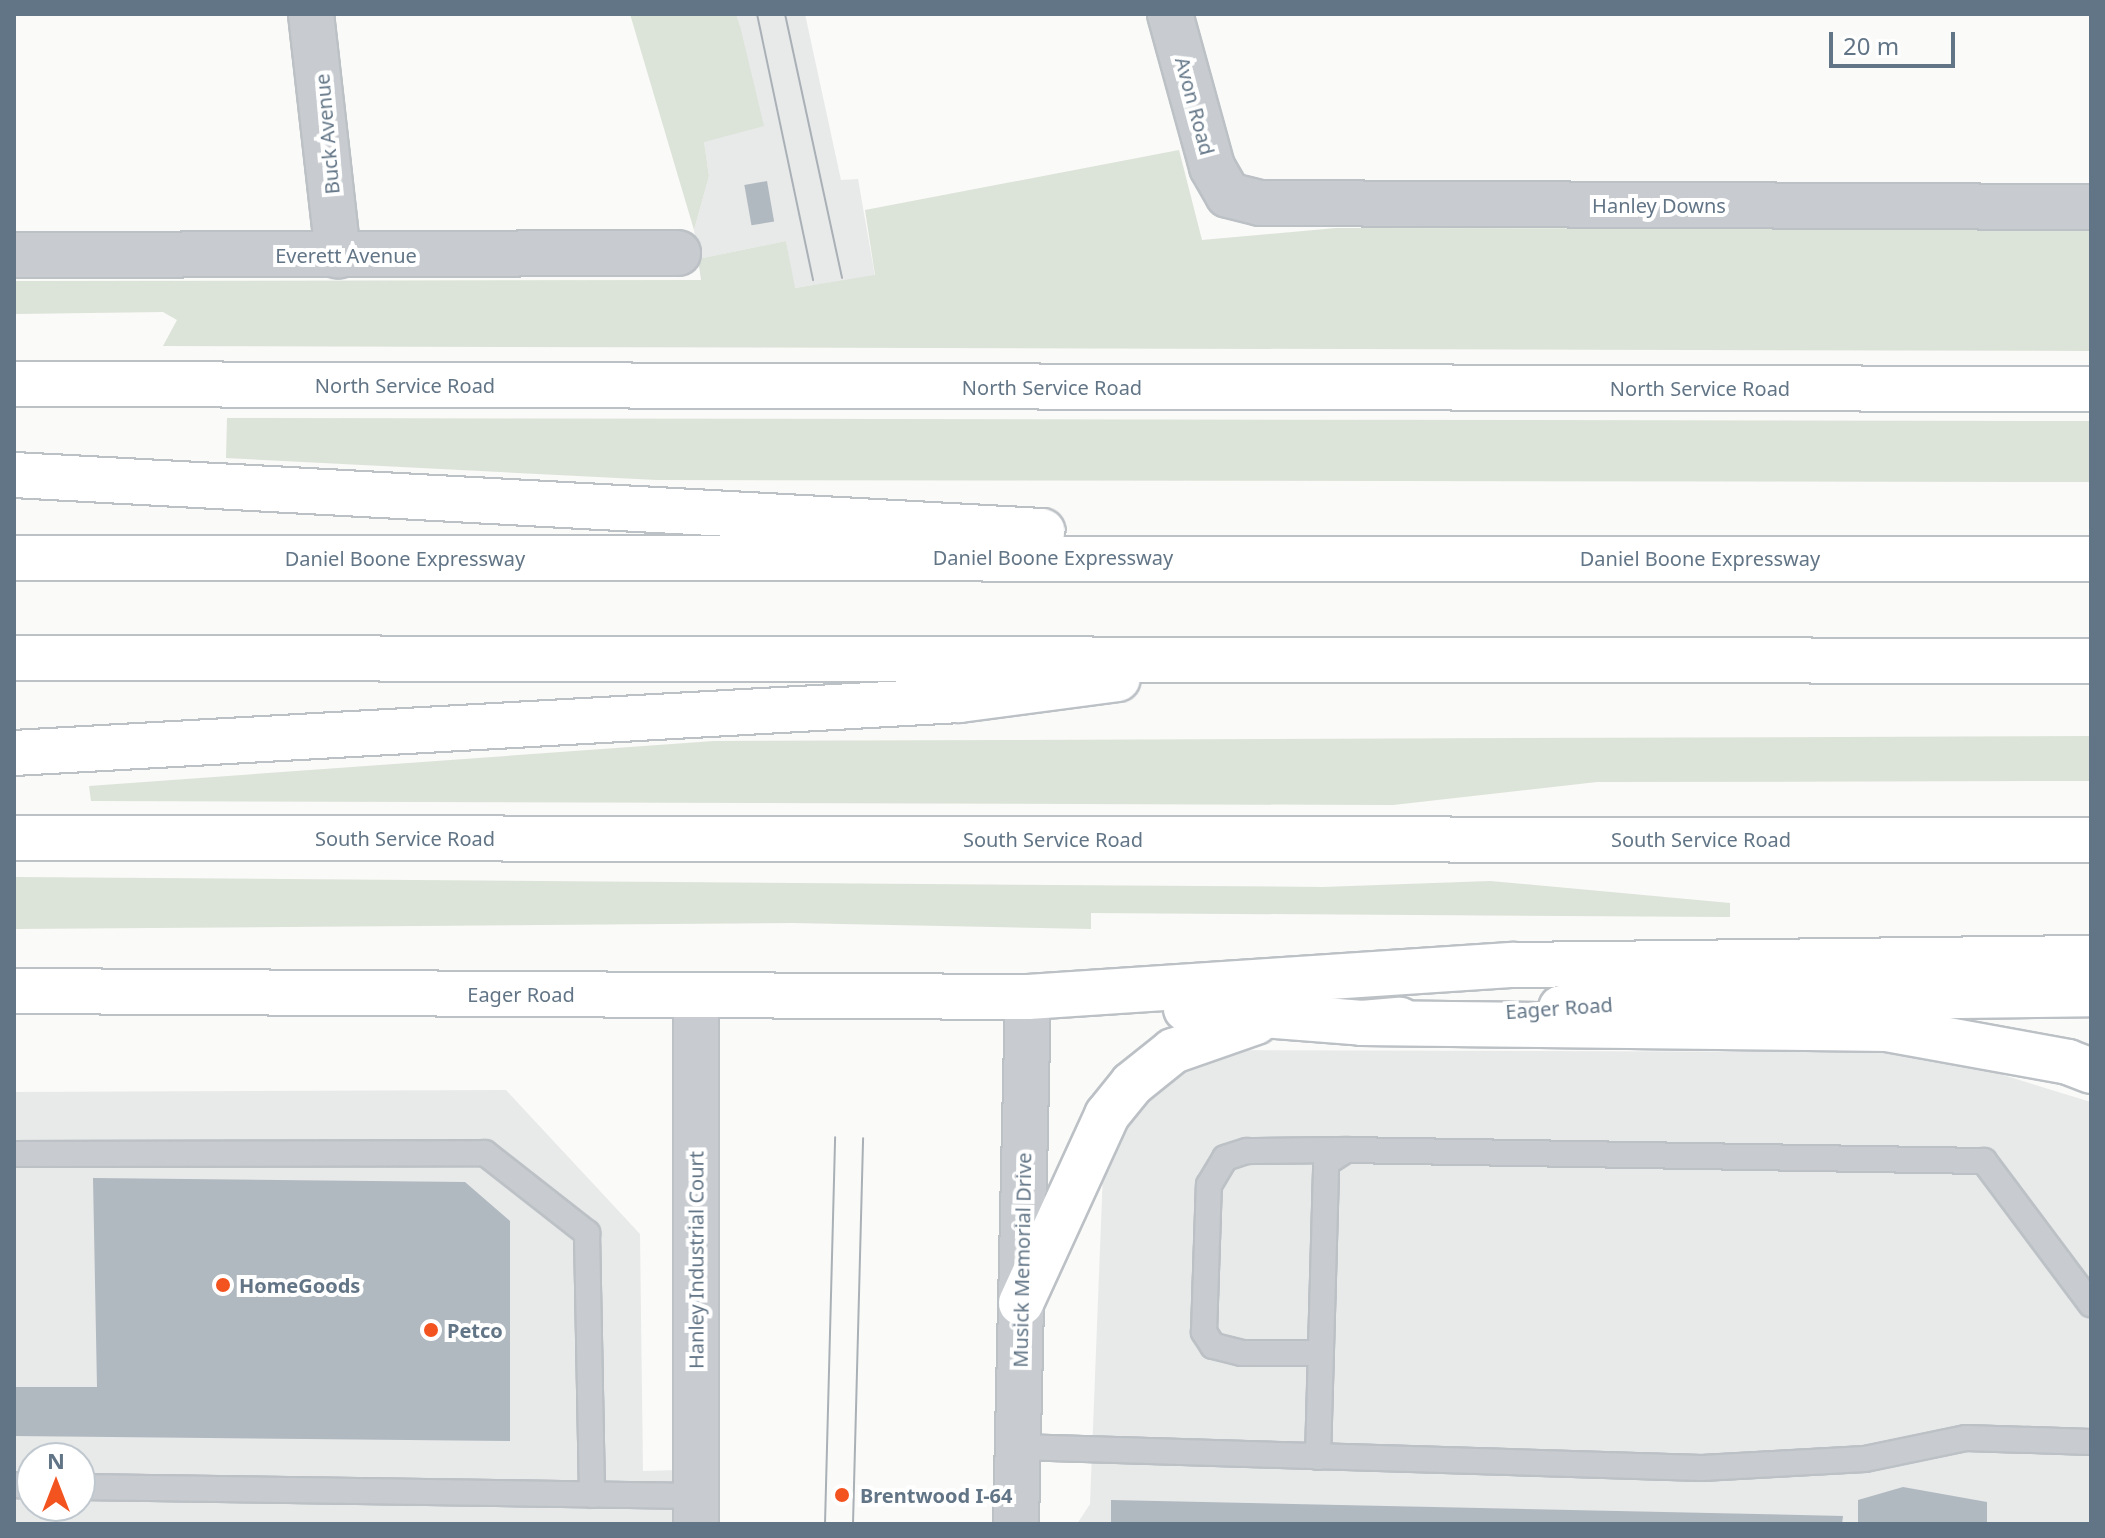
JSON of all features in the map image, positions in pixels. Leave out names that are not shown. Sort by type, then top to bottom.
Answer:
[{"type":"main road","name":"North Service Road","points":[[14,384],[2091,389]]},
{"type":"main road","points":[[14,475],[423,501],[887,520],[1066,532],[1226,556]]},
{"type":"main road","name":"Daniel Boone Expressway","points":[[14,558],[1226,556],[2091,559]]},
{"type":"main road","points":[[14,658],[1238,657],[2091,661]]},
{"type":"main road","points":[[14,753],[959,700],[1238,657]]},
{"type":"main road","name":"South Service Road","points":[[14,838],[2091,840]]},
{"type":"main road","name":"Eager Road","points":[[1028,997],[1514,965],[2091,958]]},
{"type":"main road","name":"Eager Road","points":[[23,995],[1028,997],[1362,1023],[1674,1000],[2091,994]]},
{"type":"main road","points":[[1021,1303],[1100,1129],[1132,1084],[1173,1051],[1274,1016]]},
{"type":"main road","points":[[1362,1023],[1887,1029],[2091,1071]]},
{"type":"street","name":"Buck Avenue","points":[[311,14],[338,255]]},
{"type":"street","name":"Avon Road","points":[[1170,14],[1212,167],[1228,195]]},
{"type":"street","name":"Hanley Downs","points":[[1228,195],[1260,203],[2091,207]]},
{"type":"street","name":"Everett Avenue","points":[[14,255],[678,253]]},
{"type":"street","name":"Hanley Industrial Court","points":[[696,995],[696,1510]]},
{"type":"street","name":"Musick Memorial Drive","points":[[1016,1524],[1028,997]]},
{"type":"lane","points":[[1318,1457],[1326,1163],[1346,1150]]},
{"type":"lane","points":[[1321,1353],[1242,1353],[1213,1346],[1204,1332],[1209,1185],[1225,1158],[1247,1151],[1346,1150],[1984,1161],[2091,1304]]},
{"type":"lane","points":[[14,1154],[485,1153],[587,1233],[592,1495]]},
{"type":"lane","points":[[1018,1447],[1702,1468],[1865,1459],[1966,1438],[2091,1442]]},
{"type":"lane","points":[[96,1487],[592,1495],[696,1510]]},
{"type":"shaded area","points":[[630,14],[736,14],[740,26],[764,126],[704,142],[709,176],[694,230]]},
{"type":"shaded area","points":[[736,14],[805,14],[841,180],[858,179],[875,276],[794,288],[786,241],[698,259],[694,230],[709,176],[704,142],[740,26]]},
{"type":"shaded area","points":[[1179,150],[1202,240],[1336,228],[2091,229],[2091,351],[163,346],[177,320],[163,312],[14,314],[14,281],[701,280],[698,259],[786,241],[795,288],[875,275],[865,210]]},
{"type":"shaded area","points":[[227,418],[2091,421],[2091,482],[657,480],[226,458]]},
{"type":"shaded area","points":[[2091,736],[2091,781],[1597,782],[1393,805],[91,801],[89,786],[714,741]]},
{"type":"shaded area","points":[[14,877],[1323,887],[1490,881],[1730,903],[1730,917],[1091,913],[1091,929],[792,923],[14,929]]},
{"type":"shaded area","points":[[1213,1050],[1888,1052],[1977,1067],[2091,1102],[2091,1524],[1077,1524],[1090,1504],[1103,1172],[1117,1133],[1146,1097]]},
{"type":"shaded area","points":[[506,1090],[640,1234],[643,1471],[678,1470],[677,1524],[14,1524],[14,1092]]},
{"type":"building","points":[[767,181],[774,221],[751,225],[744,185]]},
{"type":"building","name":"HomeGoods","points":[[93,1178],[465,1182],[510,1221],[510,1441],[14,1436],[14,1387],[97,1387]]},
{"type":"building","points":[[1903,1487],[1987,1502],[1987,1524],[1858,1524],[1858,1500]]},
{"type":"building","points":[[1111,1500],[1843,1516],[1842,1524],[1111,1524]]},
{"type":"tram line","points":[[757,14],[813,280]]},
{"type":"tram line","points":[[785,14],[842,278]]},
{"type":"tram line","points":[[825,1524],[835,1137]]},
{"type":"tram line","points":[[853,1524],[863,1138]]},
{"type":"place","name":"HomeGoods","points":[[223,1285]]},
{"type":"place","name":"Petco","points":[[431,1330]]},
{"type":"place","name":"Brentwood I-64","points":[[842,1495]]}]
